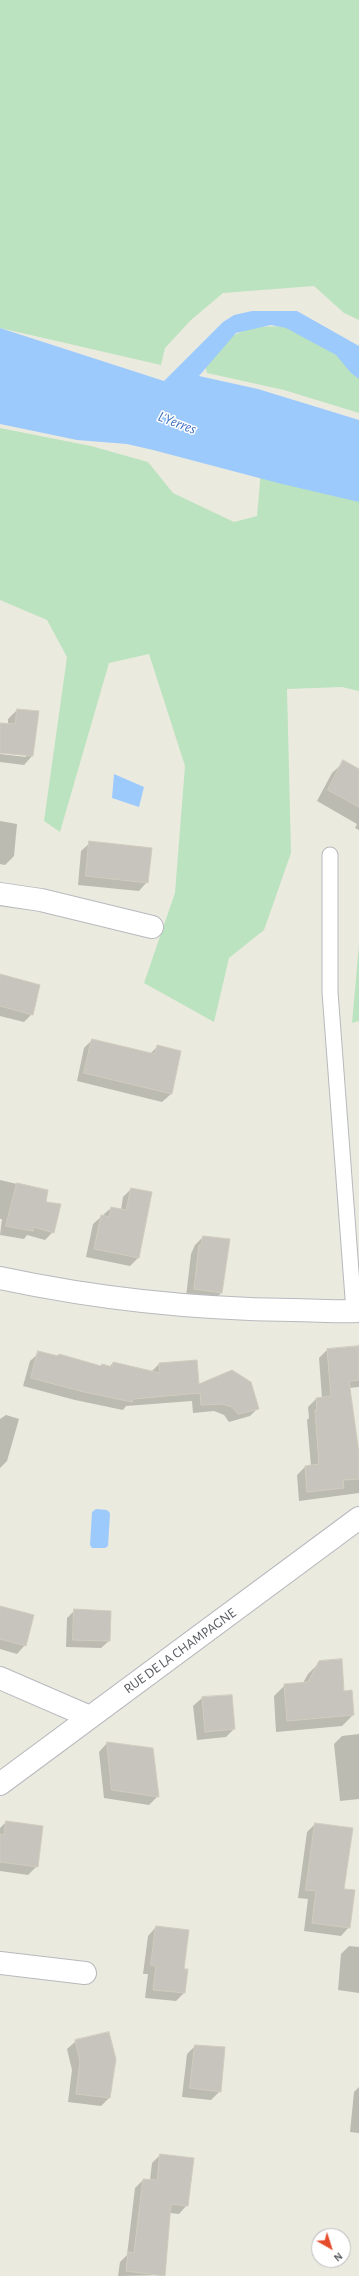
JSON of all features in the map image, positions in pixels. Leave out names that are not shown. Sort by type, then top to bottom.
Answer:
[{"type":"street","points":[[0,894],[41,900],[152,927]]},
{"type":"street","points":[[0,1278],[56,1290],[148,1303],[224,1310],[356,1311]]},
{"type":"street","name":"RUE DE LA CHAMPAGNE","points":[[0,1784],[359,1518]]},
{"type":"street","points":[[0,1678],[90,1717]]},
{"type":"street","points":[[0,1963],[85,1972]]},
{"type":"lane","points":[[330,855],[330,992],[356,1311]]},
{"type":"green space","points":[[0,0],[359,0],[359,320],[344,313],[314,286],[223,293],[191,320],[165,348],[161,365],[0,328]]},
{"type":"green space","points":[[289,326],[359,369],[359,413],[284,390],[207,373],[203,358],[234,335],[253,327]]},
{"type":"green space","points":[[0,428],[91,446],[148,462],[173,493],[234,522],[257,516],[261,470],[359,497],[359,691],[342,687],[287,689],[291,853],[264,930],[229,958],[214,1022],[144,983],[175,893],[185,766],[149,654],[109,663],[60,832],[44,821],[67,657],[47,620],[0,600]]},
{"type":"green space","points":[[359,945],[359,1021],[352,1023]]},
{"type":"water","name":"L'Yerres","points":[[252,311],[297,311],[359,346],[359,379],[351,373],[336,355],[286,328],[271,325],[236,333],[199,376],[258,389],[359,420],[359,502],[278,483],[127,444],[77,440],[0,424],[0,328],[164,381],[223,322],[234,315]]},
{"type":"water","points":[[114,774],[144,787],[139,807],[112,798]]},
{"type":"water","points":[[96,1509],[107,1510],[110,1513],[108,1546],[105,1548],[92,1548],[90,1545],[92,1512]]},
{"type":"building","points":[[17,709],[39,711],[33,756],[0,753],[0,723],[15,724]]},
{"type":"building","points":[[343,760],[359,769],[359,807],[328,790]]},
{"type":"building","points":[[89,841],[152,848],[148,883],[86,876]]},
{"type":"building","points":[[0,974],[40,985],[33,1015],[0,1006]]},
{"type":"building","points":[[92,1039],[155,1054],[157,1045],[181,1051],[172,1094],[84,1073]]},
{"type":"building","points":[[17,1183],[48,1190],[46,1202],[61,1204],[54,1233],[34,1227],[33,1231],[6,1226]]},
{"type":"building","points":[[131,1188],[152,1192],[139,1258],[94,1249],[101,1215],[109,1217],[111,1207],[126,1210]]},
{"type":"building","points":[[203,1236],[230,1239],[222,1293],[194,1289],[199,1245],[201,1245]]},
{"type":"building","points":[[359,1346],[359,1380],[349,1381],[359,1453],[359,1479],[343,1480],[344,1488],[307,1492],[305,1466],[319,1464],[315,1410],[317,1410],[316,1398],[331,1396],[327,1349]]},
{"type":"building","points":[[38,1351],[58,1356],[59,1354],[101,1366],[102,1364],[112,1367],[113,1362],[160,1373],[159,1363],[197,1360],[199,1384],[232,1370],[251,1382],[259,1409],[238,1414],[232,1407],[222,1404],[201,1405],[200,1393],[133,1399],[132,1402],[84,1392],[31,1378]]},
{"type":"building","points":[[0,1606],[34,1615],[26,1646],[0,1639]]},
{"type":"building","points":[[74,1609],[111,1611],[110,1641],[73,1640]]},
{"type":"building","points":[[342,1659],[344,1691],[352,1690],[354,1715],[287,1721],[284,1684],[308,1682],[319,1661]]},
{"type":"building","points":[[232,1695],[235,1729],[205,1732],[202,1697]]},
{"type":"building","points":[[107,1742],[153,1748],[159,1797],[112,1790]]},
{"type":"building","points":[[6,1821],[43,1826],[38,1867],[0,1862],[0,1834],[4,1835]]},
{"type":"building","points":[[315,1823],[353,1828],[344,1889],[355,1890],[350,1928],[312,1923],[316,1891],[306,1890]]},
{"type":"building","points":[[156,1926],[189,1930],[184,1969],[188,1969],[185,1993],[153,1990],[156,1966],[151,1965]]},
{"type":"building","points":[[109,2032],[116,2059],[110,2098],[76,2094],[80,2061],[75,2040]]},
{"type":"building","points":[[195,2045],[225,2047],[221,2092],[190,2088]]},
{"type":"building","points":[[160,2154],[194,2158],[188,2206],[171,2204],[165,2276],[126,2271],[128,2252],[134,2253],[143,2179],[157,2180]]}]
